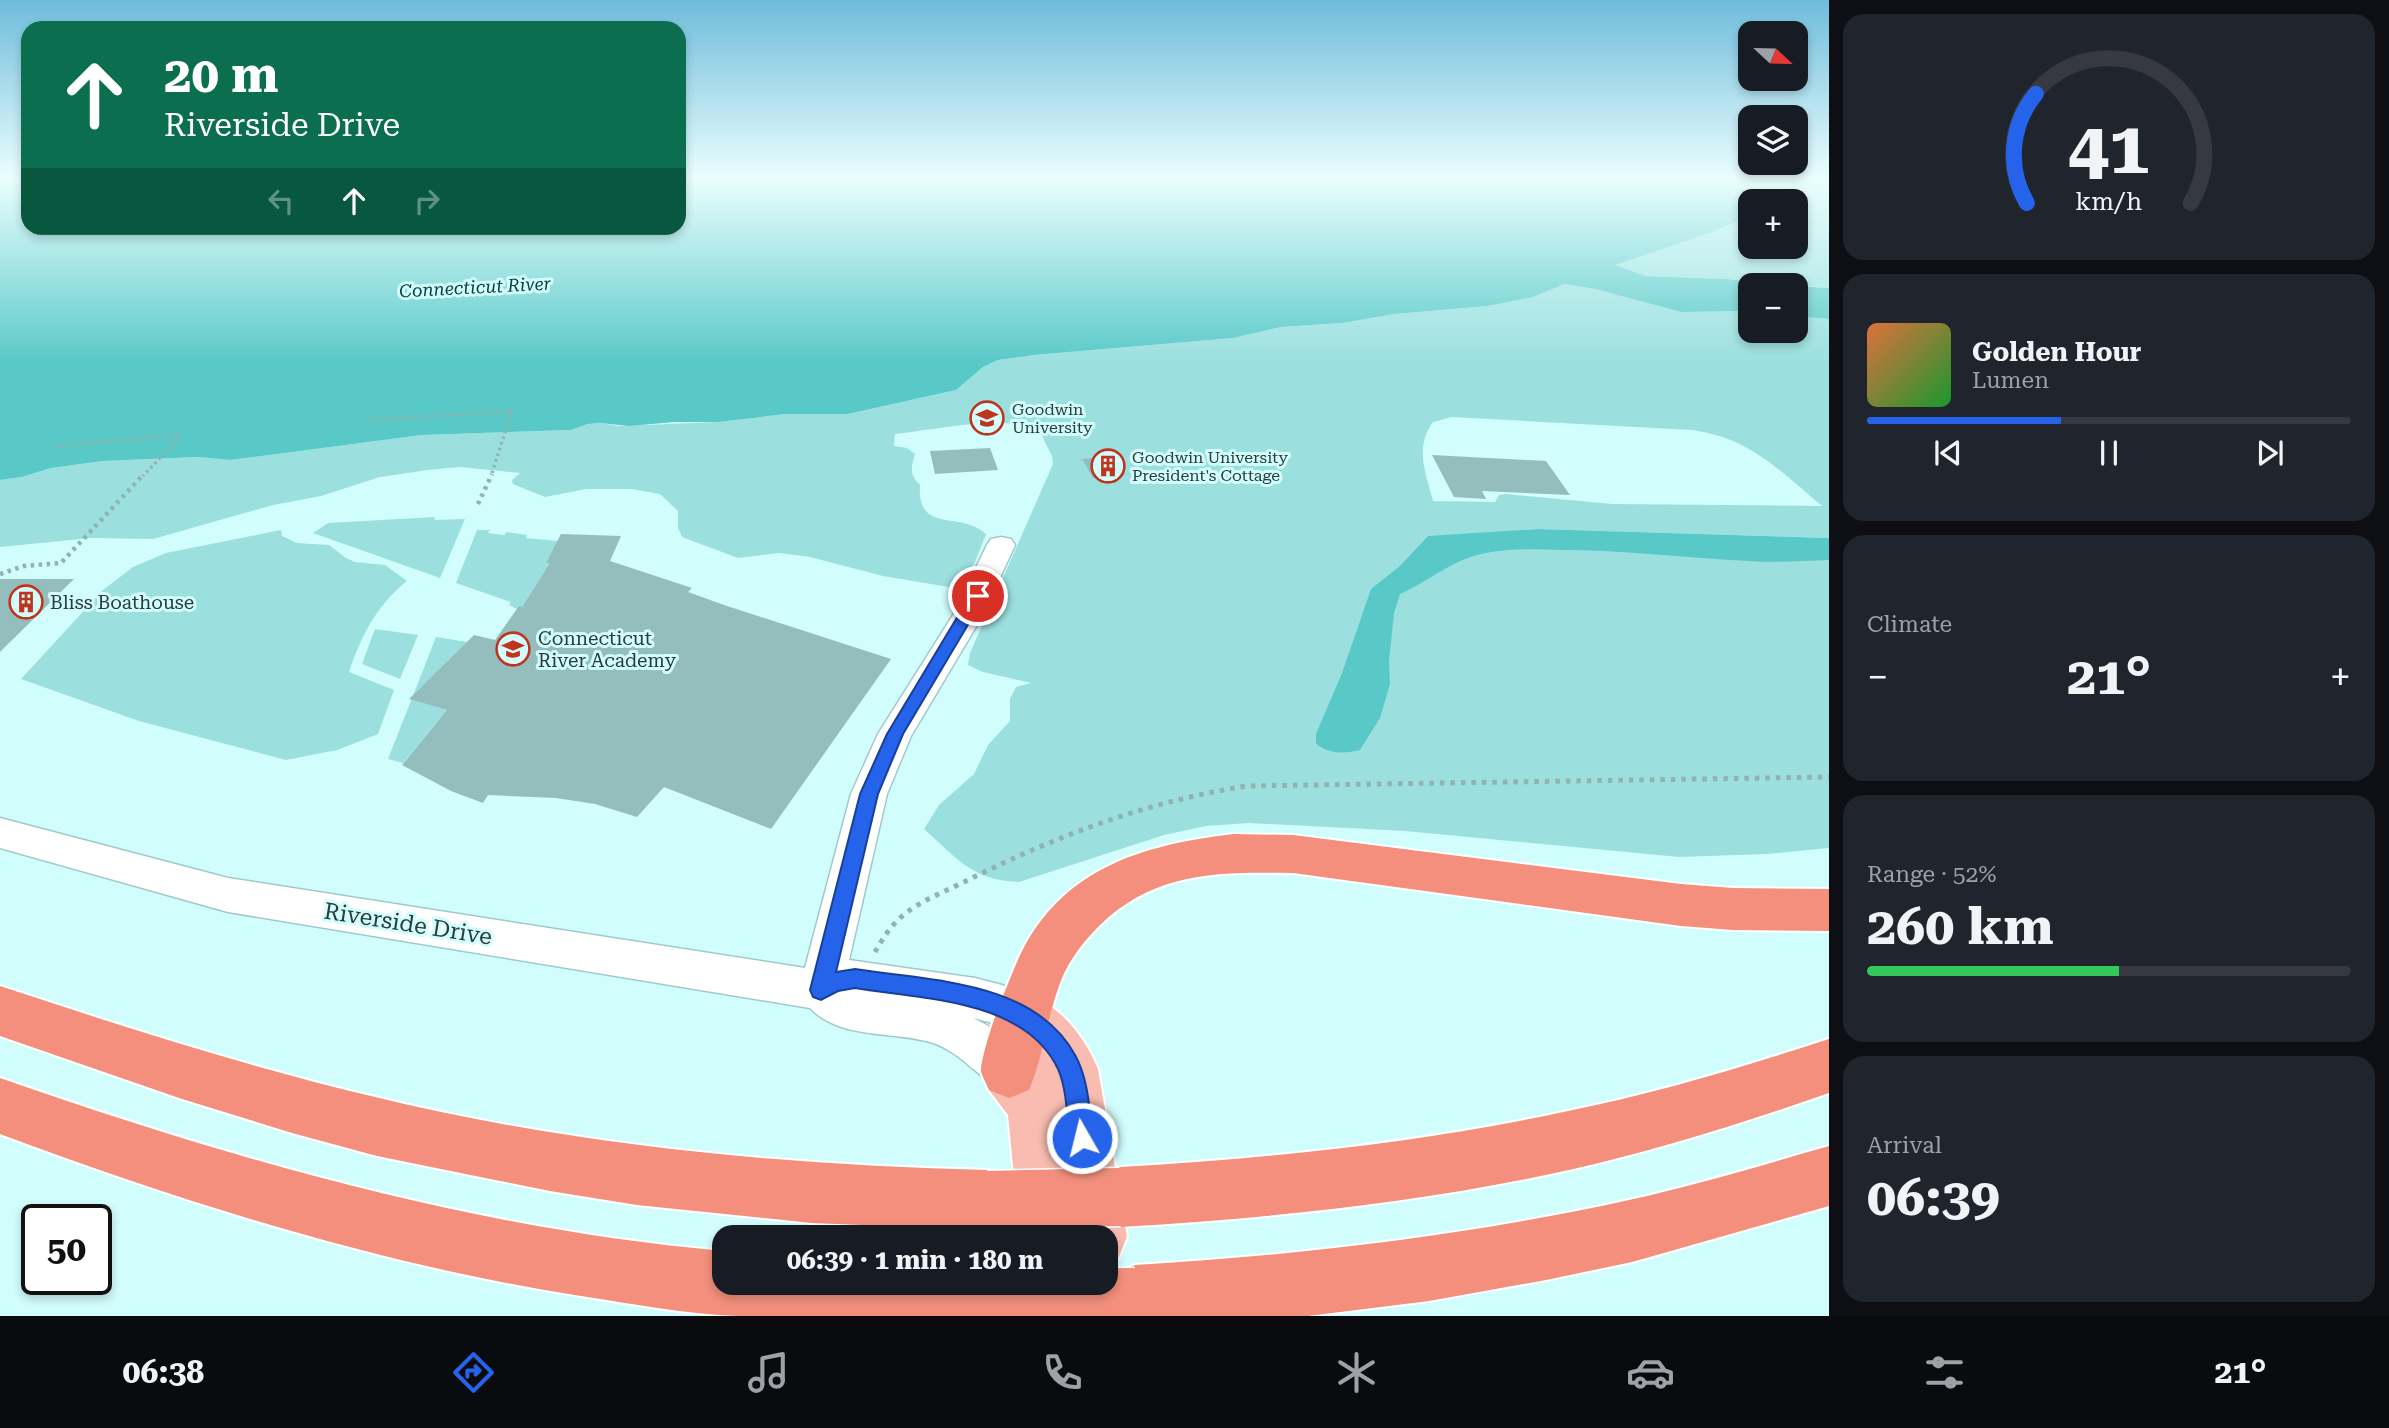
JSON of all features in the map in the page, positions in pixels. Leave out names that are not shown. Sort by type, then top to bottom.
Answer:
[{"type":"highway","points":[[1009,1071],[1021,1014],[1033,981],[1063,928],[1084,905],[1103,890],[1140,871],[1200,856],[1260,851],[1681,905],[1733,909],[1829,910]]},
{"type":"highway","points":[[0,1011],[291,1105],[415,1135],[527,1157],[620,1172],[790,1190],[988,1200],[1108,1217],[1326,1180],[1491,1156],[1679,1115],[1758,1092],[1829,1066]]},
{"type":"highway","points":[[0,1105],[142,1155],[267,1194],[505,1251],[628,1272],[751,1286],[994,1298],[1115,1299],[1324,1282],[1508,1255],[1628,1232],[1829,1176]]},
{"type":"main road","points":[[1021,1014],[1051,1038],[1064,1057],[1072,1076],[1108,1217]]},
{"type":"main road","points":[[1009,1071],[1026,1090],[1037,1115],[1050,1225]]},
{"type":"main road","points":[[1057,1295],[1059,1316]]},
{"type":"street","points":[[821,990],[839,909],[873,783],[895,734],[973,605],[1001,545]]},
{"type":"street","name":"Riverside Drive","points":[[0,833],[228,895],[821,990],[831,1000],[844,1006],[929,1021],[945,1027],[978,1044],[1009,1071]]},
{"type":"street","name":"Riverside Drive","points":[[821,990],[834,982],[855,978],[984,1000],[1021,1014]]},
{"type":"path","points":[[371,420],[512,411],[492,474],[478,504]]},
{"type":"path","points":[[0,573],[24,566],[61,563],[181,435],[57,446]]},
{"type":"path","points":[[873,954],[886,933],[904,914],[1029,849],[1164,801],[1211,790],[1247,786],[1829,777]]},
{"type":"shaded area","points":[[1688,240],[1738,240],[1738,259],[1808,259],[1808,240],[1829,240],[1829,288],[1808,286],[1808,273],[1738,273],[1738,280],[1646,276],[1614,265]]},
{"type":"shaded area","points":[[1565,284],[1595,289],[1681,312],[1738,311],[1738,343],[1808,343],[1808,317],[1829,319],[1829,538],[1538,529],[1473,534],[1829,554],[1829,848],[1767,854],[1679,857],[1405,831],[1248,823],[1206,826],[1164,835],[1019,882],[977,872],[956,858],[924,829],[939,805],[974,774],[988,745],[1010,721],[1010,699],[1016,687],[1031,683],[983,672],[968,665],[970,653],[1053,464],[1052,456],[1038,428],[1021,425],[985,423],[895,434],[894,446],[907,448],[915,454],[912,471],[920,485],[925,510],[942,519],[976,527],[986,534],[975,562],[963,581],[949,587],[883,576],[810,557],[779,553],[738,558],[682,537],[678,528],[678,511],[660,494],[632,489],[586,489],[545,497],[513,484],[512,480],[520,473],[460,467],[380,477],[321,496],[273,505],[153,539],[91,538],[0,547],[0,480],[22,477],[51,468],[103,461],[199,457],[230,460],[422,435],[571,430],[600,423],[619,426],[719,422],[786,414],[848,414],[956,390],[983,367],[998,360],[1233,338],[1281,327],[1342,323],[1395,314],[1488,306],[1533,297]],"holes":[[[1452,417],[1691,430],[1712,434],[1762,457],[1822,506],[1612,504],[1505,494],[1499,495],[1495,502],[1433,501],[1423,461],[1424,441],[1433,422]]]},
{"type":"shaded area","points":[[435,517],[434,520],[465,519],[440,578],[313,533],[328,523]]},
{"type":"shaded area","points":[[281,530],[282,536],[297,543],[329,545],[355,562],[385,565],[407,581],[387,600],[371,622],[349,672],[394,690],[378,734],[337,750],[286,760],[139,721],[21,679],[103,590],[133,567],[166,553]]},
{"type":"shaded area","points":[[477,530],[558,541],[553,563],[522,607],[517,609],[509,605],[511,602],[456,583]]},
{"type":"shaded area","points":[[375,629],[418,635],[400,679],[362,664]]},
{"type":"shaded area","points":[[436,637],[467,642],[413,696]]},
{"type":"shaded area","points":[[411,699],[447,710],[403,763],[388,759]]},
{"type":"water","name":"Connecticut River","points":[[0,240],[1688,240],[1615,265],[1646,276],[1738,280],[1738,311],[1681,312],[1595,289],[1565,284],[1533,297],[1488,306],[1395,314],[1342,323],[1281,327],[1233,338],[998,360],[983,367],[956,390],[848,414],[786,414],[719,422],[629,426],[600,423],[571,430],[422,435],[230,460],[198,457],[103,461],[51,468],[22,477],[0,480]]},
{"type":"water","points":[[1808,287],[1829,288],[1829,319],[1808,317]]},
{"type":"water","points":[[1538,529],[1829,538],[1829,560],[1759,562],[1609,551],[1533,549],[1505,550],[1462,560],[1400,594],[1394,613],[1389,661],[1390,684],[1380,718],[1360,750],[1337,752],[1316,744],[1316,734],[1342,673],[1371,589],[1400,566],[1428,536]]},
{"type":"building","points":[[990,448],[998,470],[935,474],[930,451]]},
{"type":"building","points":[[1432,455],[1546,461],[1570,495],[1482,491],[1486,499],[1454,497]]},
{"type":"building","name":"Goodwin University President's Cottage","points":[[1114,456],[1125,475],[1093,478],[1082,459]]},
{"type":"building","points":[[561,534],[621,536],[610,561],[692,588],[688,592],[724,605],[891,659],[771,829],[664,787],[637,817],[595,804],[556,798],[488,795],[483,803],[451,791],[402,765],[447,710],[409,699],[474,635],[495,640],[519,606],[522,607],[550,563],[546,563]]},
{"type":"building","name":"Bliss Boathouse","points":[[0,579],[74,579],[0,652]]},
{"type":"place","name":"Goodwin University","points":[[987,418]]},
{"type":"place","name":"Goodwin University President's Cottage","points":[[1108,466]]},
{"type":"place","name":"Bliss Boathouse","points":[[26,602]]},
{"type":"place","name":"Connecticut River Academy","points":[[513,649]]},
{"type":"route","points":[[978,596],[895,734],[869,794],[821,990],[834,982],[855,978],[984,1000],[1021,1014],[1051,1038],[1067,1063],[1073,1080],[1082,1138]]}]
